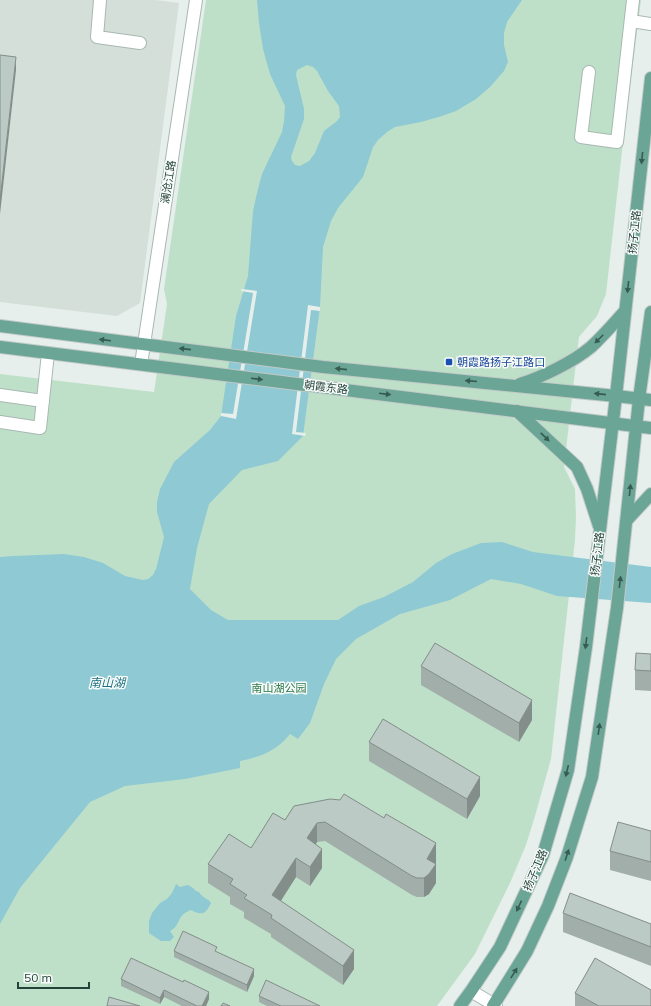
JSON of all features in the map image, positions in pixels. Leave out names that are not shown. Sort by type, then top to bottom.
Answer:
[{"type":"main road","name":"扬子江路","points":[[460,1006],[471,992],[500,947],[543,855],[568,770],[586,647],[613,423],[651,78]]},
{"type":"main road","points":[[514,386],[531,381],[557,369],[590,347],[625,311]]},
{"type":"main road","points":[[494,1006],[527,951],[548,906],[566,857],[592,777],[617,608],[639,399],[651,312]]},
{"type":"main road","name":"朝霞东路","points":[[0,326],[323,367],[651,400]]},
{"type":"main road","name":"朝霞东路","points":[[0,347],[651,428]]},
{"type":"main road","points":[[517,411],[577,467],[587,489],[600,529]]},
{"type":"main road","points":[[627,520],[651,494]]},
{"type":"street","points":[[100,0],[97,38],[140,43]]},
{"type":"street","name":"澜沧江路","points":[[141,364],[196,0]]},
{"type":"street","points":[[589,72],[581,137],[617,142],[634,0]]},
{"type":"street","points":[[631,21],[651,24]]},
{"type":"street","points":[[0,422],[40,428],[48,353]]},
{"type":"street","points":[[0,395],[43,400]]},
{"type":"street","points":[[471,992],[494,1006]]},
{"type":"shaded area","points":[[0,0],[155,0],[179,3],[140,303],[117,316],[0,302]]},
{"type":"green space","name":"南山湖公园","points":[[206,0],[641,0],[606,294],[597,316],[579,337],[564,467],[575,489],[575,540],[551,759],[526,845],[510,883],[475,954],[437,1006],[0,1006],[0,374],[154,392],[167,304],[164,289]]},
{"type":"water","name":"南山湖","points":[[257,0],[522,0],[507,22],[504,33],[504,45],[508,62],[504,71],[490,87],[476,99],[456,111],[421,122],[395,127],[387,132],[373,147],[363,177],[338,208],[331,221],[323,247],[320,307],[303,436],[278,461],[242,470],[209,504],[197,548],[190,589],[211,610],[228,620],[338,620],[359,606],[384,597],[413,582],[436,563],[452,554],[481,543],[502,542],[533,552],[651,567],[651,603],[557,596],[521,584],[491,579],[450,600],[400,614],[356,639],[336,659],[324,684],[310,723],[298,739],[290,734],[274,749],[240,761],[240,768],[185,779],[125,786],[90,802],[20,888],[0,924],[0,557],[64,554],[84,557],[103,563],[125,576],[143,580],[148,579],[153,575],[156,569],[164,537],[157,512],[157,502],[160,489],[174,462],[210,430],[221,416],[236,316],[248,276],[253,211],[262,174],[282,132],[285,106],[270,74],[263,49]],"holes":[[[307,65],[313,67],[339,106],[340,117],[324,131],[315,153],[309,161],[300,166],[295,165],[291,157],[304,119],[304,109],[296,75],[297,70]]]},
{"type":"water","points":[[176,884],[180,887],[188,885],[199,892],[211,903],[207,910],[203,913],[198,913],[191,910],[186,912],[176,926],[170,931],[174,937],[170,941],[161,941],[149,933],[149,921],[152,913],[160,903],[167,899],[172,893]]},
{"type":"pier","points":[[242,289],[257,291],[236,419],[221,416],[221,413],[233,414],[253,293],[241,291]]},
{"type":"pier","points":[[308,305],[320,307],[320,311],[311,310],[296,432],[306,433],[305,436],[292,434]]},
{"type":"building","points":[[0,55],[16,57],[0,200]]},
{"type":"building","points":[[435,643],[532,700],[519,723],[421,666]]},
{"type":"building","points":[[636,653],[651,654],[651,671],[635,670]]},
{"type":"building","points":[[383,719],[480,777],[467,799],[369,742]]},
{"type":"building","points":[[344,794],[384,818],[386,814],[436,843],[427,859],[436,864],[424,878],[417,878],[325,822],[317,823],[307,838],[322,849],[310,867],[296,858],[272,895],[354,950],[343,966],[271,918],[272,915],[244,898],[247,895],[230,884],[233,879],[208,864],[229,834],[251,848],[273,813],[285,820],[294,806],[330,799],[340,800]]},
{"type":"building","points":[[618,822],[651,831],[651,862],[610,851]]},
{"type":"building","points":[[570,893],[651,924],[651,947],[563,913]]},
{"type":"building","points":[[183,931],[217,947],[215,951],[254,969],[247,985],[174,951]]},
{"type":"building","points":[[131,958],[183,982],[184,980],[209,992],[202,1006],[197,1006],[164,990],[160,998],[121,979]]},
{"type":"building","points":[[595,958],[651,990],[651,1006],[599,1006],[575,993]]},
{"type":"building","points":[[266,980],[320,1006],[281,1006],[259,996]]},
{"type":"building","points":[[109,997],[140,1006],[107,1006]]},
{"type":"building","points":[[223,1003],[230,1006],[221,1006]]},
{"type":"place","name":"朝霞路扬子江路口","points":[[449,362]]}]
